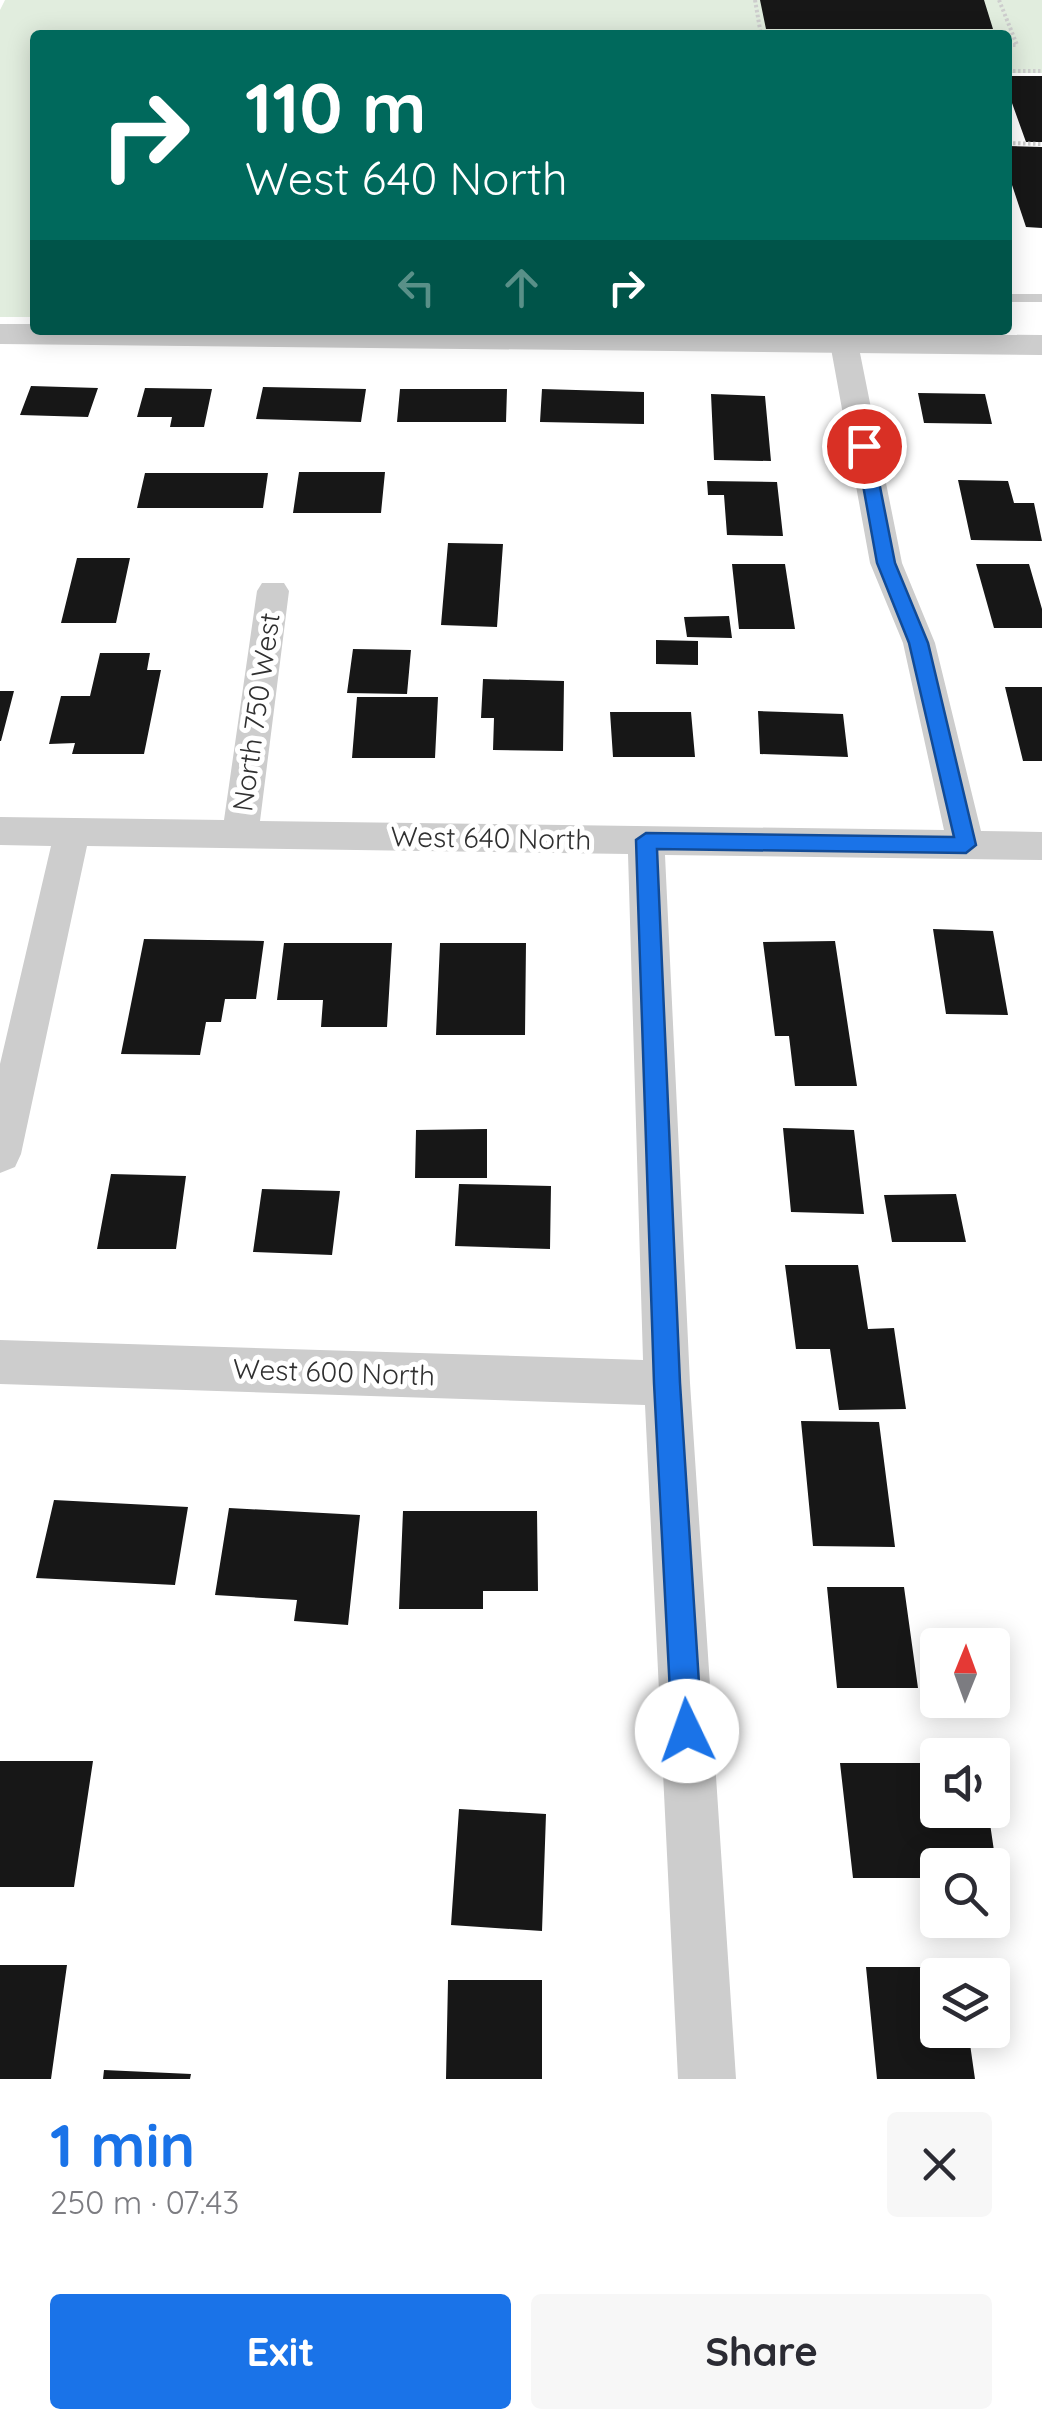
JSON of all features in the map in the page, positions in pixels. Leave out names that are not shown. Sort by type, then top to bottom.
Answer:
[{"type":"street","points":[[0,334],[30,334]]},
{"type":"street","points":[[622,335],[844,344],[1002,338],[1042,346]]},
{"type":"street","points":[[844,344],[886,563],[919,643],[966,845]]},
{"type":"street","name":"North 750 West","points":[[240,833],[273,591]]},
{"type":"street","name":"West 640 North","points":[[0,832],[1042,846]]},
{"type":"street","points":[[0,1154],[72,832]]},
{"type":"street","points":[[646,840],[667,1383],[707,2079]]},
{"type":"street","name":"West 600 North","points":[[0,1362],[667,1383]]},
{"type":"lane","points":[[1012,298],[1042,298]]},
{"type":"path","points":[[755,0],[760,30]]},
{"type":"path","points":[[999,0],[1011,30]]},
{"type":"path","points":[[1012,70],[1042,71]]},
{"type":"path","points":[[1012,144],[1042,144]]},
{"type":"green space","points":[[5,0],[1042,0],[1042,73],[1012,73],[1012,30],[30,30],[30,317],[0,317],[0,10]]},
{"type":"building","points":[[760,0],[984,0],[993,29],[766,29]]},
{"type":"building","points":[[1012,76],[1042,76],[1042,142],[1026,142],[1012,103]]},
{"type":"building","points":[[1012,146],[1042,147],[1042,228],[1026,227],[1012,185]]},
{"type":"building","points":[[31,386],[98,388],[88,417],[20,415]]},
{"type":"building","points":[[263,387],[366,389],[361,422],[256,419]]},
{"type":"building","points":[[145,388],[212,389],[204,427],[170,427],[172,417],[137,417]]},
{"type":"building","points":[[400,389],[507,389],[506,422],[397,422]]},
{"type":"building","points":[[542,389],[644,392],[644,424],[540,422]]},
{"type":"building","points":[[918,393],[985,394],[992,424],[924,423]]},
{"type":"building","points":[[711,394],[765,396],[771,461],[714,460]]},
{"type":"building","points":[[299,472],[385,472],[381,513],[293,513]]},
{"type":"building","points":[[145,473],[268,473],[263,508],[137,508]]},
{"type":"building","points":[[958,480],[1008,481],[1014,503],[1034,503],[1042,541],[971,540]]},
{"type":"building","points":[[707,481],[777,482],[783,536],[727,535],[724,495],[708,495]]},
{"type":"building","points":[[448,543],[503,544],[497,627],[441,625]]},
{"type":"building","points":[[77,558],[130,558],[116,623],[61,623]]},
{"type":"building","points":[[732,564],[785,564],[795,629],[739,629]]},
{"type":"building","points":[[976,564],[1029,564],[1042,609],[1042,628],[994,628]]},
{"type":"building","points":[[729,616],[732,638],[687,637],[684,617]]},
{"type":"building","points":[[656,640],[698,641],[698,665],[656,664]]},
{"type":"building","points":[[353,649],[411,650],[407,694],[347,693]]},
{"type":"building","points":[[100,653],[150,653],[147,670],[161,670],[144,754],[72,754],[75,743],[49,744],[61,696],[90,696]]},
{"type":"building","points":[[483,679],[564,681],[563,751],[493,750],[494,718],[481,718]]},
{"type":"building","points":[[1005,687],[1042,687],[1042,761],[1023,761]]},
{"type":"building","points":[[0,691],[14,691],[1,741],[0,741]]},
{"type":"building","points":[[357,697],[438,697],[435,758],[352,758]]},
{"type":"building","points":[[758,711],[843,714],[848,757],[760,754]]},
{"type":"building","points":[[610,712],[691,712],[695,757],[613,757]]},
{"type":"building","points":[[933,929],[993,931],[1008,1015],[946,1014]]},
{"type":"building","points":[[144,939],[264,941],[256,999],[225,999],[221,1022],[206,1022],[200,1055],[121,1054]]},
{"type":"building","points":[[835,941],[857,1086],[795,1086],[789,1036],[775,1036],[763,942]]},
{"type":"building","points":[[284,943],[392,943],[387,1027],[321,1027],[323,1000],[277,1000]]},
{"type":"building","points":[[440,943],[526,943],[525,1035],[436,1035]]},
{"type":"building","points":[[783,1128],[854,1130],[864,1214],[791,1212]]},
{"type":"building","points":[[487,1129],[487,1178],[415,1178],[416,1130]]},
{"type":"building","points":[[111,1174],[186,1176],[176,1249],[97,1249]]},
{"type":"building","points":[[459,1184],[551,1186],[550,1249],[455,1246]]},
{"type":"building","points":[[262,1189],[340,1191],[332,1255],[253,1252]]},
{"type":"building","points":[[956,1194],[966,1242],[892,1242],[884,1195]]},
{"type":"building","points":[[785,1265],[858,1265],[868,1329],[894,1328],[906,1409],[839,1410],[830,1349],[796,1349]]},
{"type":"building","points":[[801,1421],[879,1422],[895,1547],[813,1546]]},
{"type":"building","points":[[54,1500],[188,1507],[175,1585],[36,1578]]},
{"type":"building","points":[[229,1508],[360,1515],[348,1625],[294,1621],[297,1600],[215,1595]]},
{"type":"building","points":[[403,1511],[537,1511],[538,1591],[483,1591],[483,1609],[399,1609]]},
{"type":"building","points":[[827,1587],[904,1587],[918,1688],[837,1688]]},
{"type":"building","points":[[0,1761],[93,1761],[74,1887],[0,1887]]},
{"type":"building","points":[[840,1763],[920,1763],[920,1828],[991,1828],[994,1848],[920,1848],[920,1878],[853,1878]]},
{"type":"building","points":[[459,1809],[546,1814],[542,1931],[451,1925]]},
{"type":"building","points":[[0,1965],[67,1965],[51,2079],[0,2079]]},
{"type":"building","points":[[866,1967],[920,1967],[920,2048],[971,2048],[975,2079],[877,2079]]},
{"type":"building","points":[[448,1980],[542,1980],[542,2079],[446,2079]]},
{"type":"building","points":[[104,2070],[191,2074],[190,2079],[103,2079]]},
{"type":"route","points":[[687,1731],[667,1383],[646,840],[966,845],[919,643],[886,563],[864,446]]}]
